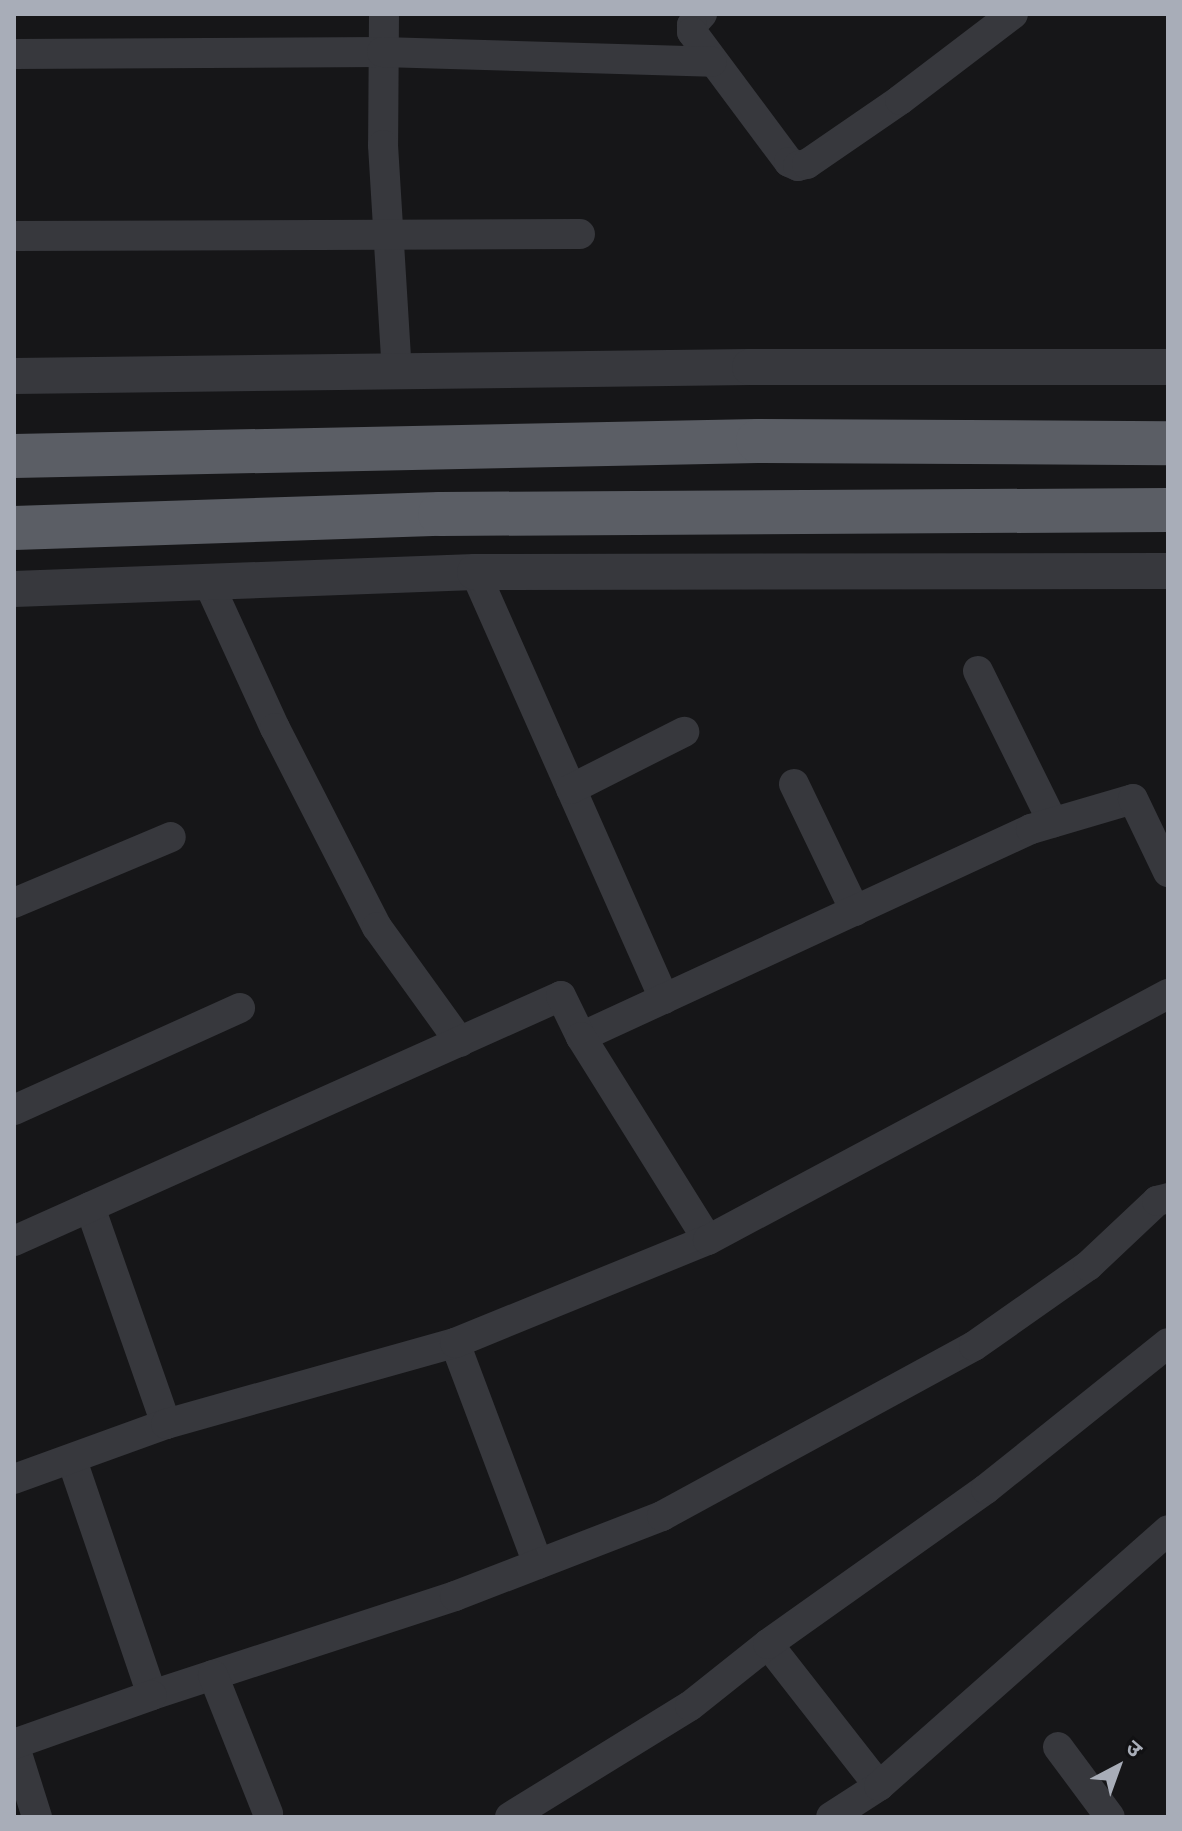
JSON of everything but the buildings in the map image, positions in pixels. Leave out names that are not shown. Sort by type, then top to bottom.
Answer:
[{"type":"highway","points":[[14,456],[758,441],[1168,443]]},
{"type":"highway","points":[[14,528],[440,514],[1168,510]]},
{"type":"street","points":[[384,14],[382,52],[388,232],[397,372]]},
{"type":"street","points":[[702,14],[692,25],[692,32],[789,162],[798,166],[807,164],[900,100],[1013,14]]},
{"type":"street","points":[[14,54],[382,52],[712,62]]},
{"type":"street","points":[[14,236],[388,232],[580,234]]},
{"type":"street","points":[[14,376],[750,367],[1168,367]]},
{"type":"street","points":[[14,589],[475,572],[1168,571]]},
{"type":"street","points":[[475,572],[664,999]]},
{"type":"street","points":[[209,584],[275,728],[377,927],[460,1042]]},
{"type":"street","points":[[978,671],[1053,823]]},
{"type":"street","points":[[571,789],[684,732]]},
{"type":"street","points":[[794,784],[855,911]]},
{"type":"street","points":[[581,1037],[1053,823],[1133,799],[1168,872]]},
{"type":"street","points":[[14,903],[171,837]]},
{"type":"street","points":[[14,1479],[166,1424],[455,1343],[708,1240],[1168,994]]},
{"type":"street","points":[[14,1241],[561,996],[581,1037],[708,1240]]},
{"type":"street","points":[[14,1110],[240,1008]]},
{"type":"street","points":[[37,1817],[14,1744],[152,1695],[455,1596],[662,1516],[974,1346],[1088,1266],[1157,1201],[1168,1198]]},
{"type":"street","points":[[90,1207],[166,1424]]},
{"type":"street","points":[[455,1343],[538,1564]]},
{"type":"street","points":[[510,1817],[690,1706],[768,1644],[986,1489],[1168,1343]]},
{"type":"street","points":[[72,1460],[152,1695]]},
{"type":"street","points":[[831,1817],[879,1786],[1168,1530]]},
{"type":"street","points":[[768,1644],[879,1786]]},
{"type":"street","points":[[213,1675],[268,1813]]},
{"type":"street","points":[[1058,1747],[1110,1817]]}]
